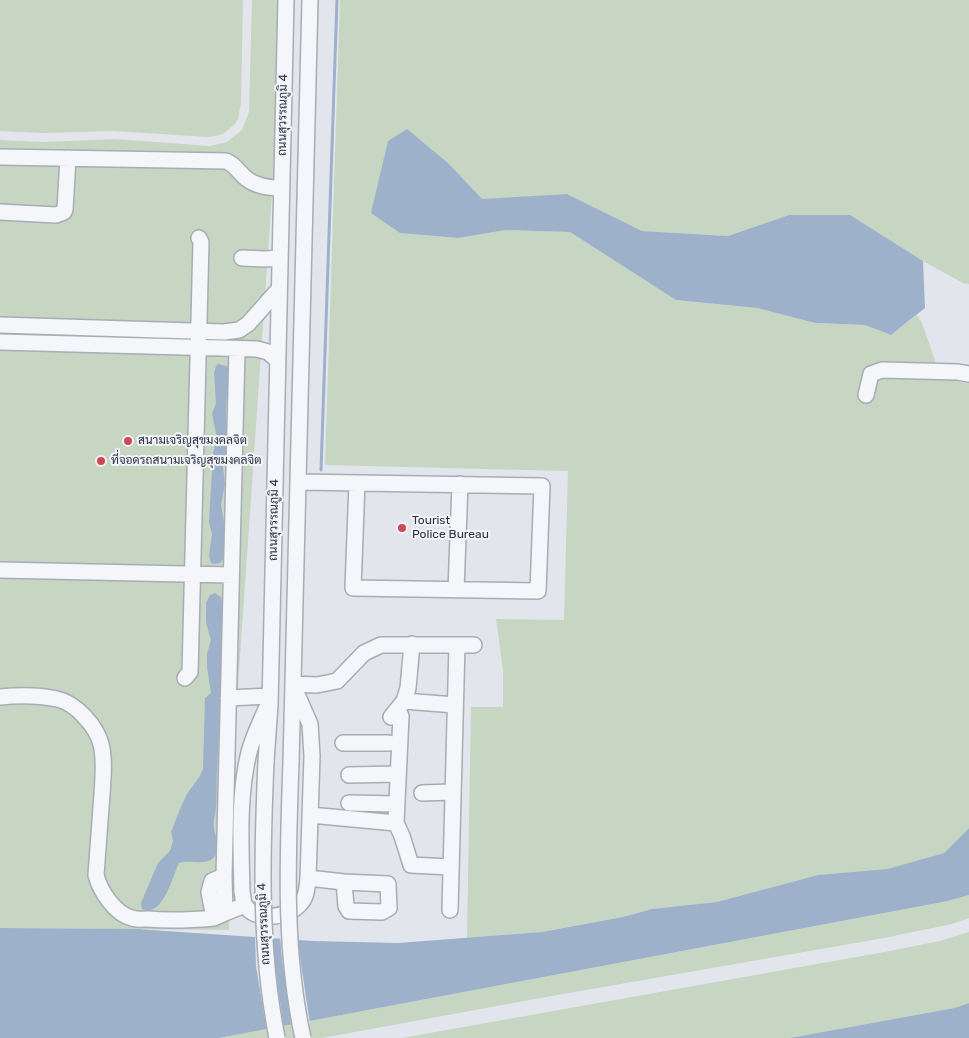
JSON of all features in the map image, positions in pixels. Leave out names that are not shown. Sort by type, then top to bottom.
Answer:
[{"type":"street","name":"ถนนสุวรรณภูมิ 4","points":[[277,1038],[267,973],[262,909],[262,862],[270,697],[286,0]]},
{"type":"street","name":"ถนนสุวรรณภูมิ 4","points":[[303,1038],[292,970],[287,867],[299,482],[310,0]]},
{"type":"street","points":[[0,157],[226,161],[234,164],[248,180],[265,188],[282,188]]},
{"type":"street","points":[[0,212],[56,215],[64,212],[68,158]]},
{"type":"street","points":[[184,678],[190,672],[194,574],[200,238]]},
{"type":"street","points":[[242,258],[280,258]]},
{"type":"street","points":[[0,325],[224,332],[239,330],[248,324],[279,289]]},
{"type":"street","points":[[0,342],[237,348],[268,352],[277,360]]},
{"type":"street","points":[[219,915],[224,876],[237,348]]},
{"type":"street","points":[[866,395],[871,374],[882,370],[969,374]]},
{"type":"street","points":[[299,482],[542,486],[538,591],[353,588],[357,483]]},
{"type":"street","points":[[456,590],[460,484]]},
{"type":"street","points":[[0,570],[231,576]]},
{"type":"street","points":[[228,698],[270,697],[254,735],[243,792],[242,892],[245,905],[258,914],[270,917],[282,916],[300,904],[305,896],[308,878],[312,756],[310,724],[293,685],[324,684],[345,674],[364,653],[373,648],[389,644],[474,645]]},
{"type":"street","points":[[393,774],[389,743],[392,716],[401,705],[408,688],[412,644]]},
{"type":"street","points":[[450,910],[457,645]]},
{"type":"street","points":[[0,697],[25,695],[59,699],[75,708],[92,725],[99,736],[102,747],[103,780],[96,875],[99,885],[112,904],[123,914],[132,918],[168,921],[219,915],[245,905]]},
{"type":"street","points":[[401,705],[455,705]]},
{"type":"street","points":[[401,705],[393,774],[391,823],[402,836],[410,865],[450,867]]},
{"type":"street","points":[[343,743],[389,743]]},
{"type":"street","points":[[349,775],[393,774]]},
{"type":"street","points":[[422,793],[452,792]]},
{"type":"street","points":[[349,803],[391,804]]},
{"type":"street","points":[[310,815],[391,823]]},
{"type":"street","points":[[308,878],[344,882]]},
{"type":"green space","points":[[0,0],[243,0],[241,103],[238,119],[223,134],[208,137],[114,131],[43,133],[0,131]]},
{"type":"green space","name":"สนามเจริญสุขมงคลจิต","points":[[252,0],[283,0],[280,174],[273,180],[235,729],[229,930],[0,928],[0,140],[43,142],[115,139],[210,146],[227,142],[242,130],[249,112]]},
{"type":"green space","points":[[340,0],[969,0],[969,284],[963,283],[923,261],[849,215],[789,215],[728,236],[642,231],[567,194],[482,200],[449,164],[371,212],[400,233],[458,238],[506,230],[570,232],[676,300],[757,308],[815,323],[865,325],[891,335],[917,315],[922,323],[937,366],[969,369],[969,828],[944,853],[888,870],[818,875],[717,902],[652,909],[623,917],[542,932],[467,938],[471,707],[503,707],[503,670],[496,619],[564,620],[568,471],[325,465]]},
{"type":"green space","points":[[969,895],[969,918],[952,924],[884,938],[322,1038],[219,1038],[948,901]]},
{"type":"green space","points":[[969,932],[969,1003],[954,1008],[790,1038],[402,1038],[890,951],[940,941]]},
{"type":"water","points":[[407,129],[449,164],[482,199],[567,194],[642,231],[728,236],[789,215],[850,215],[923,261],[925,308],[891,335],[865,325],[815,323],[757,308],[676,300],[570,232],[506,230],[458,238],[400,233],[371,213],[388,141]]},
{"type":"water","points":[[218,364],[227,366],[229,371],[226,408],[226,455],[223,466],[225,484],[221,505],[226,534],[225,551],[220,563],[215,564],[211,563],[209,556],[212,534],[209,522],[213,453],[217,438],[212,414],[216,403],[214,373]]},
{"type":"water","points":[[215,593],[221,597],[223,609],[214,824],[218,848],[215,856],[208,861],[179,863],[166,895],[161,902],[156,908],[142,909],[141,903],[158,863],[170,851],[173,841],[171,832],[180,809],[203,769],[205,698],[211,693],[207,654],[211,640],[206,623],[206,603],[210,595]]},
{"type":"water","points":[[969,828],[969,895],[948,901],[219,1038],[0,1038],[0,928],[137,929],[313,941],[398,943],[542,932],[623,917],[652,909],[717,902],[818,875],[888,869],[944,853]]},
{"type":"water","points":[[969,1003],[969,1038],[790,1038],[954,1008]]},
{"type":"pier","points":[[255,935],[273,936],[274,961],[284,1029],[267,1032],[256,966]]},
{"type":"pier","points":[[280,936],[298,938],[310,1024],[292,1027]]},
{"type":"waterway","points":[[321,470],[337,0]]},
{"type":"place","name":"สนามเจริญสุขมงคลจิต","points":[[128,441]]},
{"type":"place","name":"ที่จอดรถสนามเจริญสุขมงคลจิต","points":[[101,461]]},
{"type":"place","name":"Tourist Police Bureau","points":[[402,528]]}]
